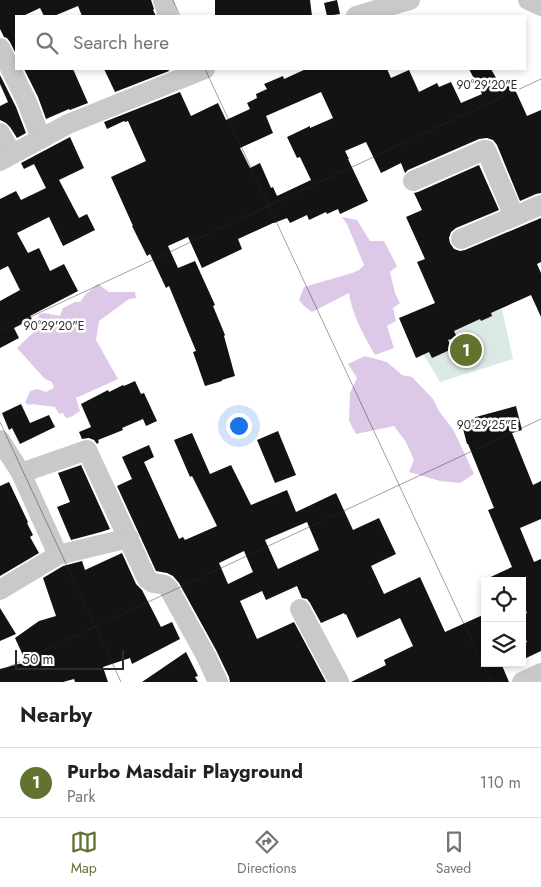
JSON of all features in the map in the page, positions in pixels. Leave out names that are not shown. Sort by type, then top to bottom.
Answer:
[{"type":"street","points":[[162,0],[168,15]]},
{"type":"street","points":[[359,15],[410,0]]},
{"type":"street","points":[[528,0],[541,6]]},
{"type":"street","points":[[0,48],[27,102],[41,139]]},
{"type":"street","points":[[0,133],[6,157],[76,120],[194,71]]},
{"type":"street","points":[[413,181],[486,150],[514,216]]},
{"type":"street","points":[[461,239],[541,205]]},
{"type":"street","points":[[0,440],[21,473],[58,555]]},
{"type":"street","points":[[21,473],[87,450],[150,582],[165,585],[169,589],[206,656],[218,682]]},
{"type":"street","points":[[0,590],[58,555],[129,538]]},
{"type":"street","points":[[300,609],[339,682]]},
{"type":"street","points":[[522,682],[541,673]]},
{"type":"shaded area","points":[[342,217],[357,220],[370,241],[384,241],[397,266],[390,272],[395,293],[400,303],[393,308],[396,321],[387,326],[394,348],[375,355],[356,317],[349,293],[312,312],[299,300],[304,287],[352,273],[364,265],[347,224]]},
{"type":"shaded area","points":[[98,284],[109,292],[135,292],[136,298],[129,299],[99,321],[96,340],[118,379],[76,398],[80,411],[71,417],[66,418],[63,413],[59,414],[55,407],[25,403],[30,391],[37,389],[46,392],[54,388],[52,382],[45,379],[17,348],[35,331],[36,321],[40,314],[60,316],[63,308],[75,302],[80,302]]},
{"type":"shaded area","points":[[502,309],[513,359],[440,382],[416,342]]},
{"type":"shaded area","points":[[365,356],[387,362],[402,375],[412,377],[433,399],[439,411],[454,431],[474,474],[460,483],[440,481],[409,472],[414,460],[406,442],[394,426],[356,434],[349,421],[350,393],[357,378],[348,364]]},
{"type":"building","points":[[0,0],[151,0],[156,15],[82,15],[78,6],[56,15],[44,15],[40,8],[25,15],[15,15],[15,52],[0,29]]},
{"type":"building","points":[[215,0],[310,0],[312,15],[215,15]]},
{"type":"building","points":[[337,0],[340,14],[327,15],[324,3]]},
{"type":"building","points":[[24,70],[73,70],[88,103],[46,119],[38,97]]},
{"type":"building","points":[[104,70],[169,71],[115,92]]},
{"type":"building","points":[[304,70],[387,70],[391,78],[409,70],[419,92],[437,83],[439,87],[451,82],[461,103],[482,94],[470,70],[492,70],[502,88],[512,83],[527,116],[541,110],[541,193],[520,201],[497,145],[493,140],[487,138],[479,139],[405,173],[401,163],[381,173],[366,142],[345,151],[368,201],[340,214],[338,209],[309,220],[307,215],[290,223],[287,218],[273,223],[238,239],[242,249],[202,268],[188,237],[168,246],[178,268],[195,261],[215,305],[213,306],[225,335],[235,376],[205,386],[193,352],[196,351],[169,286],[166,288],[150,254],[147,256],[111,177],[146,161],[128,121],[107,129],[104,122],[180,92],[191,116],[218,103],[226,120],[250,109],[247,103],[257,98],[256,94],[267,89],[264,84],[283,76],[284,79]],"holes":[[[321,92],[333,118],[310,128],[310,126],[287,137],[297,158],[300,157],[311,180],[277,196],[273,187],[271,188],[260,163],[250,168],[240,148],[273,133],[266,116]]]},
{"type":"building","points":[[0,75],[16,107],[26,133],[17,138],[10,127],[0,120],[0,106],[8,102],[0,84]]},
{"type":"building","points":[[70,137],[84,168],[59,180],[79,218],[87,214],[95,230],[63,246],[49,217],[17,233],[28,253],[39,248],[50,271],[64,264],[78,291],[30,316],[32,319],[14,328],[19,338],[0,348],[0,301],[20,290],[8,266],[0,270],[0,199],[16,191],[21,200],[46,188],[34,164],[24,169],[21,163]]},
{"type":"building","points":[[479,165],[499,210],[456,228],[451,232],[450,243],[454,249],[465,250],[541,218],[541,262],[537,264],[541,273],[541,317],[531,295],[491,313],[492,316],[481,321],[480,319],[454,331],[457,337],[448,340],[452,349],[432,358],[429,352],[416,358],[399,318],[435,303],[417,262],[425,259],[406,217],[422,210],[414,193]]},
{"type":"building","points":[[135,381],[141,394],[144,393],[157,421],[146,426],[143,419],[122,428],[123,430],[98,440],[97,444],[89,438],[82,439],[79,432],[91,427],[81,404],[108,390],[109,392]]},
{"type":"building","points":[[21,404],[30,423],[49,415],[55,427],[20,444],[12,428],[9,430],[2,413]]},
{"type":"building","points":[[516,406],[522,430],[512,433],[533,485],[541,481],[541,519],[520,528],[534,562],[541,559],[541,651],[526,658],[526,577],[491,577],[512,567],[488,510],[494,508],[467,444],[461,421]]},
{"type":"building","points":[[278,431],[296,475],[275,483],[257,440]]},
{"type":"building","points":[[192,433],[210,474],[231,465],[251,505],[287,490],[296,512],[336,493],[353,530],[379,518],[396,554],[371,566],[384,594],[420,577],[445,632],[481,616],[481,667],[503,667],[509,682],[351,682],[386,665],[384,660],[413,646],[400,618],[357,638],[344,613],[321,623],[307,599],[302,598],[297,586],[266,600],[262,591],[240,601],[257,639],[294,622],[326,682],[230,682],[216,650],[179,583],[173,576],[156,571],[117,486],[132,479],[122,457],[149,445],[154,457],[144,462],[179,539],[183,537],[185,540],[217,526],[192,476],[190,477],[174,440]],"holes":[[[307,522],[319,550],[278,569],[265,540]],[[244,551],[253,572],[228,584],[219,563]]]},
{"type":"building","points":[[81,465],[110,529],[71,540],[57,507],[70,502],[58,473]]},
{"type":"building","points":[[9,482],[33,535],[30,537],[39,553],[0,576],[0,486]]},
{"type":"building","points":[[122,553],[136,584],[142,590],[161,627],[172,622],[180,639],[132,664],[130,658],[103,667],[108,682],[75,682],[74,679],[63,682],[0,682],[0,669],[26,662],[15,638],[39,621],[56,616],[43,578],[63,566],[82,561],[85,570]]},
{"type":"building","points":[[0,608],[16,634],[0,641]]},
{"type":"building","points":[[186,652],[198,676],[195,677],[198,682],[142,682]]},
{"type":"place","name":"Purbo Masdair Playground","points":[[466,350]]}]
